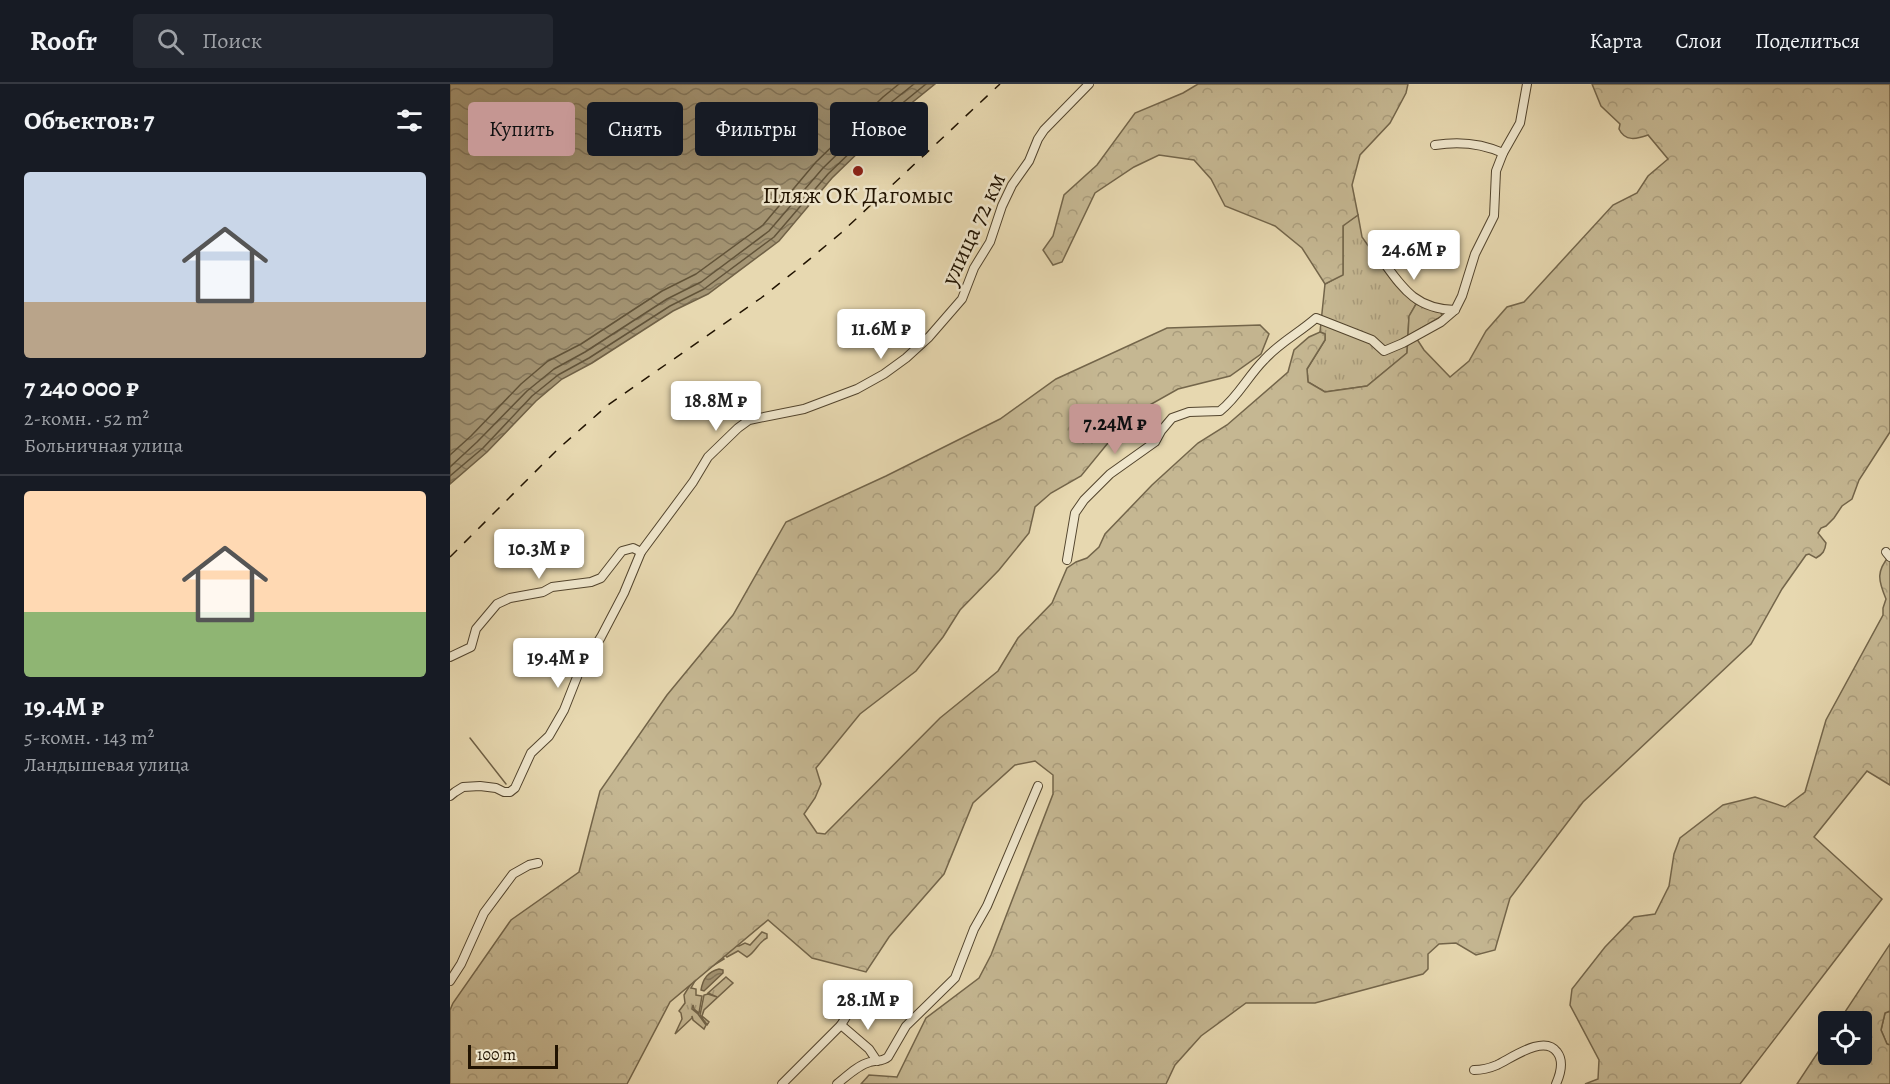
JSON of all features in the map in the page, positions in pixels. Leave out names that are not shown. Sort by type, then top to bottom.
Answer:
[{"type":"street","name":"улица 72 км","points":[[450,796],[463,787],[480,786],[496,788],[504,792],[510,792],[515,788],[531,753],[549,736],[564,710],[579,672],[624,593],[641,552],[708,458],[738,428],[749,420],[804,409],[857,389],[906,358],[933,333],[962,299],[974,268],[990,242],[1012,185],[1029,160],[1044,130],[1089,84]]},
{"type":"street","points":[[1067,560],[1075,513],[1084,500],[1110,474],[1155,442],[1172,418],[1189,412],[1220,411],[1271,353],[1316,318],[1372,340],[1384,351],[1403,344],[1441,322],[1455,310],[1462,296],[1474,254],[1494,216],[1496,171],[1520,123],[1527,84]]},
{"type":"street","points":[[1435,145],[1452,142],[1487,146],[1503,153]]},
{"type":"street","points":[[1376,252],[1407,292],[1419,302],[1437,308],[1455,310]]},
{"type":"street","points":[[450,657],[471,647],[476,629],[497,604],[510,598],[543,592],[552,587],[591,582],[601,578],[622,551],[633,548],[641,552]]},
{"type":"street","points":[[837,1084],[865,1064],[885,1060],[906,1026],[955,978],[974,929],[987,906],[1038,786]]},
{"type":"street","points":[[450,981],[461,964],[484,913],[513,874],[538,863]]},
{"type":"street","points":[[782,1084],[841,1025],[855,1002]]},
{"type":"street","points":[[841,1025],[869,1049],[877,1061]]},
{"type":"street","points":[[1474,1070],[1495,1066],[1528,1049],[1539,1046],[1550,1047],[1556,1050],[1561,1058],[1556,1084]]},
{"type":"green space","points":[[1198,84],[1408,84],[1406,93],[1390,123],[1360,155],[1352,185],[1358,215],[1343,226],[1343,275],[1325,284],[1302,248],[1275,226],[1225,206],[1211,179],[1194,160],[1159,155],[1134,167],[1095,193],[1062,262],[1053,265],[1043,250],[1053,236],[1064,195],[1097,165],[1135,113],[1183,93]]},
{"type":"green space","points":[[1592,84],[1890,84],[1890,432],[1859,480],[1852,499],[1842,506],[1834,518],[1818,533],[1826,543],[1823,552],[1816,558],[1809,554],[1806,555],[1782,589],[1751,644],[1583,802],[1510,898],[1495,950],[1476,955],[1456,943],[1439,944],[1428,954],[1428,969],[1423,974],[1315,1003],[1246,1003],[1201,1036],[1175,1065],[1166,1084],[861,1084],[869,1075],[897,1077],[926,1018],[979,978],[991,955],[1053,794],[1053,775],[1035,761],[1015,765],[973,803],[944,874],[889,937],[866,972],[812,958],[768,920],[670,1002],[627,1084],[450,1084],[450,1010],[453,1003],[511,920],[579,872],[600,791],[667,695],[733,615],[786,522],[886,476],[1000,419],[1056,379],[1167,328],[1260,325],[1269,334],[1261,354],[1230,376],[1178,389],[1130,416],[1081,476],[1051,493],[1035,507],[1029,533],[999,570],[960,610],[943,637],[916,671],[860,714],[816,768],[821,784],[804,814],[817,833],[825,834],[940,718],[998,671],[1018,638],[1052,603],[1067,568],[1087,558],[1099,547],[1105,534],[1152,485],[1198,443],[1227,425],[1288,372],[1294,350],[1309,337],[1320,332],[1325,334],[1325,340],[1307,369],[1308,382],[1325,392],[1367,386],[1407,353],[1409,316],[1416,304],[1440,310],[1442,316],[1413,333],[1424,350],[1450,377],[1469,361],[1486,331],[1507,307],[1524,302],[1613,205],[1637,193],[1648,176],[1668,159],[1648,135],[1640,138],[1625,136],[1619,129],[1620,124],[1601,106]]},
{"type":"green space","points":[[1358,215],[1362,237],[1395,284],[1416,304],[1409,317],[1407,353],[1367,386],[1325,392],[1308,382],[1307,369],[1325,340],[1325,334],[1320,332],[1325,284],[1343,274],[1343,225]]},
{"type":"green space","points":[[1890,555],[1890,785],[1867,771],[1814,837],[1882,899],[1740,1084],[1585,1084],[1598,1079],[1599,1060],[1570,1005],[1572,989],[1605,947],[1634,917],[1655,914],[1669,886],[1674,854],[1680,838],[1723,805],[1755,797],[1785,807],[1805,792],[1826,720],[1883,615],[1886,599],[1881,586],[1880,571]]},
{"type":"green space","points":[[762,932],[767,934],[767,938],[747,957],[738,951],[727,957],[724,954],[722,956],[724,959],[699,974],[691,988],[696,989],[696,995],[702,996],[699,1013],[693,1005],[692,1009],[706,1025],[704,1029],[693,1020],[692,1016],[675,1034],[682,1019],[679,1011],[685,1003],[684,995],[695,977],[697,967],[731,946],[745,943],[750,945]]},
{"type":"green space","points":[[1890,944],[1890,1011],[1885,1013],[1881,1030],[1887,1044],[1890,1045],[1890,1084],[1797,1084],[1818,1052],[1818,1065],[1872,1065],[1872,1011],[1846,1011]]},
{"type":"green space","points":[[726,977],[733,983],[704,1010],[702,1016],[709,1022],[707,1025],[700,1015],[704,995],[717,997],[708,993]]},
{"type":"green space","points":[[1890,1011],[1890,1045],[1887,1044],[1881,1030],[1885,1013]]},
{"type":"water","points":[[450,84],[935,84],[913,102],[830,102],[830,156],[855,156],[832,178],[779,241],[708,294],[673,311],[592,363],[562,379],[536,401],[487,452],[450,484]]},
{"type":"water","points":[[719,969],[723,970],[723,973],[704,991],[701,990],[707,976]]},
{"type":"waterway","points":[[470,738],[506,784]]},
{"type":"railway","points":[[450,557],[558,449],[608,405],[761,298],[799,268],[841,233],[1000,84]]},
{"type":"place","name":"Пляж ОК Дагомыс","points":[[858,171]]}]
